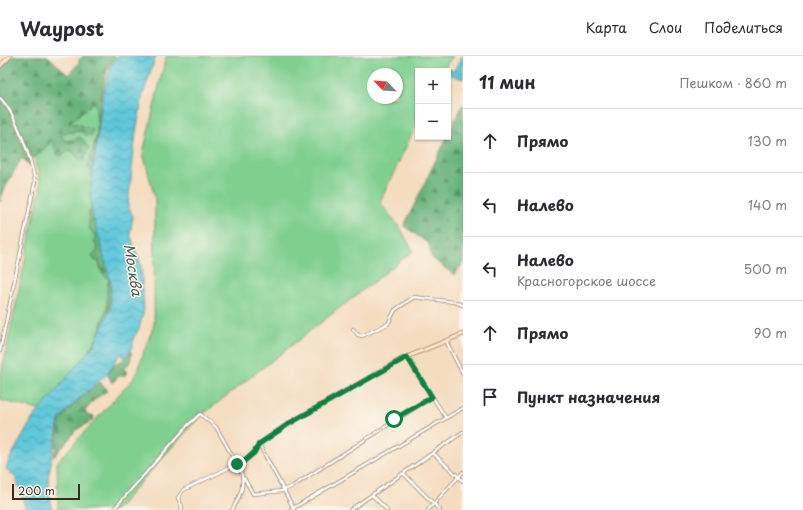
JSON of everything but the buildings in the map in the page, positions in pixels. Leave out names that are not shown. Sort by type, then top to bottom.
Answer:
[{"type":"street","points":[[0,66],[10,56]]},
{"type":"street","points":[[0,98],[5,103],[19,131],[33,169],[35,182],[0,351]]},
{"type":"street","points":[[353,329],[358,335],[362,336],[388,324],[395,310],[414,297],[454,302],[463,305]]},
{"type":"street","points":[[255,447],[297,419],[407,357],[463,334]]},
{"type":"street","points":[[446,340],[463,374]]},
{"type":"street","points":[[407,357],[446,418]]},
{"type":"street","points":[[113,510],[188,425],[200,414],[216,427],[253,494],[283,490],[321,469],[408,410],[432,397]]},
{"type":"street","points":[[290,510],[463,408]]},
{"type":"street","points":[[350,510],[463,432]]},
{"type":"street","points":[[181,510],[182,507],[178,498],[183,490],[243,462],[254,453],[259,444]]},
{"type":"street","points":[[259,444],[294,509]]},
{"type":"street","points":[[433,453],[463,481]]},
{"type":"street","points":[[428,510],[463,472]]},
{"type":"street","points":[[403,473],[440,510]]},
{"type":"street","points":[[232,510],[241,491],[244,478]]},
{"type":"street","points":[[372,495],[387,510]]},
{"type":"green space","points":[[13,56],[48,56],[68,75],[83,56],[115,56],[107,71],[104,81],[92,172],[88,166],[97,134],[96,106],[94,102],[69,123],[78,124],[93,130],[91,135],[85,135],[81,131],[62,133],[62,137],[66,141],[75,141],[80,137],[89,148],[84,160],[79,159],[71,150],[61,156],[57,154],[52,141],[34,158],[32,158],[25,143],[19,135],[30,165],[28,165],[24,159],[21,159],[6,186],[0,202],[0,69]]},
{"type":"green space","points":[[166,56],[453,56],[444,68],[415,68],[415,127],[380,202],[402,231],[413,251],[198,418],[116,510],[58,510],[57,462],[134,378],[154,325],[155,199],[143,153]]},
{"type":"green space","points":[[94,102],[96,106],[97,134],[88,166],[92,172],[90,226],[95,235],[95,242],[98,251],[96,253],[102,273],[109,279],[107,288],[107,308],[97,338],[87,354],[45,404],[38,410],[0,400],[0,379],[41,184],[34,158],[52,141],[61,156],[71,150],[79,159],[89,148],[81,138],[75,142],[72,140],[66,141],[62,137],[62,133],[81,131],[91,135],[68,123]]},
{"type":"green space","points":[[463,104],[463,263],[454,275],[431,257],[429,244],[404,226],[446,140],[451,140],[451,129]]},
{"type":"green space","points":[[89,212],[92,212],[108,268],[110,284],[110,301],[107,318],[99,335],[87,354],[97,338],[106,311],[107,288],[109,280],[102,273],[99,261],[95,261],[92,255],[98,251],[95,242],[95,235],[89,228]]},
{"type":"green space","points":[[130,353],[132,353],[130,362],[124,369],[128,373],[126,375],[119,376],[112,383],[108,375],[110,370],[115,364],[127,357]]},
{"type":"green space","points":[[100,382],[108,390],[94,400],[85,411],[88,416],[94,416],[93,420],[76,430],[54,457],[60,420],[71,407]]},
{"type":"water","name":"Москва","points":[[117,56],[156,56],[143,94],[136,132],[128,205],[133,217],[130,234],[141,265],[144,310],[139,329],[133,339],[133,346],[129,354],[124,358],[122,357],[123,354],[120,354],[107,374],[70,407],[59,420],[48,478],[52,510],[26,510],[16,478],[6,469],[9,460],[33,418],[94,345],[110,309],[111,284],[92,212],[90,193],[103,93],[112,63]]},
{"type":"water","points":[[461,56],[463,56],[463,79],[451,75],[451,70],[454,71]]},
{"type":"route","points":[[237,464],[243,462],[254,453],[259,444],[290,423],[402,358],[407,357],[414,371],[432,397],[394,419]]}]
